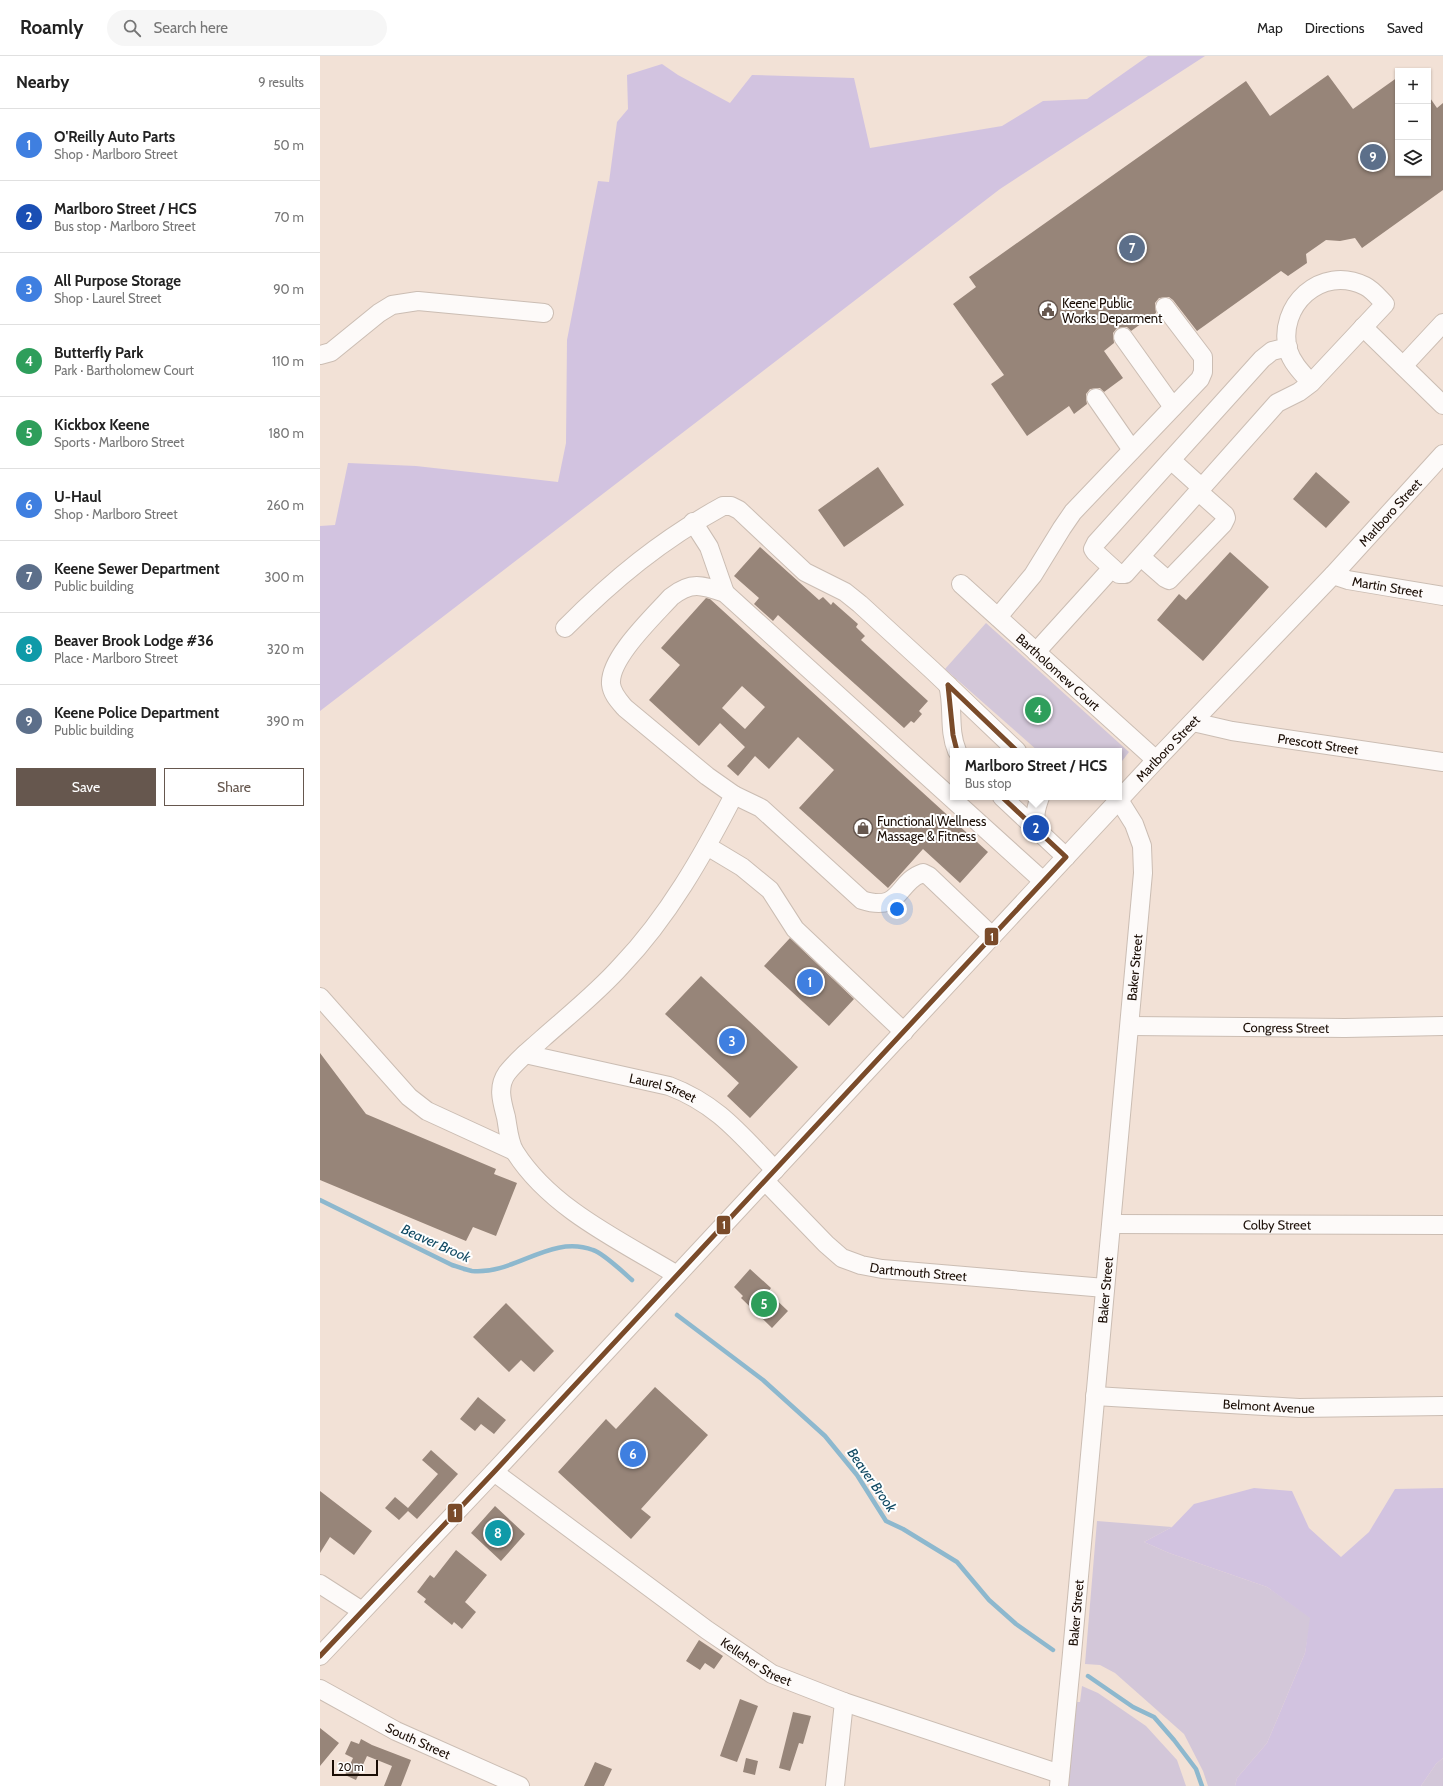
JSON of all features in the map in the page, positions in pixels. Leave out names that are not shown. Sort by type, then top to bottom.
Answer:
[{"type":"street","points":[[1288,347],[1272,351],[1262,359],[1094,546],[1094,552],[1119,574],[1125,574],[1277,403],[1299,392],[1311,383],[1385,304],[1363,285],[1346,282],[1327,282],[1314,286],[1304,293],[1295,306],[1287,332],[1288,347],[1292,360],[1311,383]]},
{"type":"street","points":[[320,355],[331,352],[379,313],[392,305],[418,301],[544,313]]},
{"type":"street","points":[[998,617],[1033,575],[1073,512],[1200,379],[1204,365],[1203,357],[1165,307]]},
{"type":"street","points":[[1403,366],[1443,323]]},
{"type":"street","points":[[1363,327],[1443,405]]},
{"type":"street","points":[[1123,337],[1173,407]]},
{"type":"street","points":[[1096,398],[1132,450]]},
{"type":"street","name":"Marlboro Street","points":[[1122,797],[1333,575],[1442,456]]},
{"type":"street","points":[[1141,557],[1165,578],[1170,580],[1223,524],[1226,518],[1225,515],[1171,460]]},
{"type":"street","points":[[565,628],[622,574],[674,534],[723,506],[731,506],[738,510],[805,572],[845,592],[860,604],[1014,748]]},
{"type":"street","points":[[693,522],[709,548],[725,593]]},
{"type":"street","points":[[1036,652],[1112,568]]},
{"type":"street","name":"Martin Street","points":[[1333,575],[1348,580],[1443,596]]},
{"type":"street","name":"Bartholomew Court","points":[[961,584],[1156,760]]},
{"type":"street","points":[[950,797],[725,593],[710,587],[691,586],[680,589],[671,597],[623,652],[615,664],[612,673],[611,685],[615,696],[625,708],[707,776],[734,795],[761,808],[862,900],[883,904],[895,898],[917,875],[922,873],[929,876],[992,936]]},
{"type":"street","points":[[948,685],[952,702],[952,741],[956,748]]},
{"type":"street","name":"Prescott Street","points":[[1193,722],[1232,731],[1443,762]]},
{"type":"street","points":[[677,1275],[578,1215],[554,1198],[536,1179],[514,1151],[502,1103],[500,1087],[507,1074],[525,1054],[594,994],[622,966],[649,934],[707,846],[734,795]]},
{"type":"street","points":[[953,800],[1043,882]]},
{"type":"street","points":[[1005,800],[1066,857]]},
{"type":"street","points":[[1036,828],[1034,818],[1039,800]]},
{"type":"street","name":"Marlboro Street","points":[[320,1656],[494,1472],[1119,800]]},
{"type":"street","name":"Baker Street","points":[[1059,1780],[1112,1224],[1143,866],[1142,846],[1134,824],[1119,800]]},
{"type":"street","points":[[707,846],[742,867],[770,890],[795,929],[904,1032]]},
{"type":"street","points":[[320,997],[408,1097],[427,1111],[514,1151]]},
{"type":"street","name":"Congress Street","points":[[1130,1026],[1345,1028],[1443,1026]]},
{"type":"street","name":"Laurel Street","points":[[525,1054],[669,1086],[689,1094],[718,1113],[770,1175]]},
{"type":"street","name":"Dartmouth Street","points":[[770,1175],[826,1244],[842,1258],[860,1265],[882,1269],[1105,1288]]},
{"type":"street","name":"Colby Street","points":[[1112,1224],[1443,1225]]},
{"type":"street","name":"Belmont Avenue","points":[[1095,1396],[1299,1408],[1443,1406]]},
{"type":"street","name":"Kelleher Street","points":[[494,1472],[707,1630],[772,1674],[844,1702],[1059,1780]]},
{"type":"street","points":[[320,1584],[362,1611]]},
{"type":"street","name":"South Street","points":[[320,1689],[396,1731],[520,1786]]},
{"type":"street","points":[[835,1786],[844,1702]]},
{"type":"shaded area","points":[[1148,56],[1205,56],[1000,189],[320,711],[320,526],[335,525],[348,463],[416,466],[558,482],[566,443],[567,340],[598,181],[609,182],[617,122],[628,109],[627,75],[662,64],[678,75],[730,103],[752,75],[854,78],[870,148],[1002,126],[1043,101],[1087,99]]},
{"type":"shaded area","points":[[986,623],[1129,752],[1122,761],[1122,748],[1035,748],[945,669]]},
{"type":"shaded area","points":[[1254,1488],[1292,1491],[1309,1528],[1341,1557],[1369,1532],[1395,1489],[1443,1488],[1443,1758],[1436,1764],[1421,1786],[1235,1786],[1237,1778],[1267,1743],[1305,1653],[1310,1618],[1267,1587],[1169,1553],[1144,1542],[1172,1527],[1194,1504]]},
{"type":"shaded area","points":[[1097,1521],[1172,1527],[1144,1542],[1169,1553],[1267,1587],[1311,1618],[1305,1653],[1267,1743],[1237,1778],[1235,1786],[1208,1786],[1203,1771],[1184,1734],[1115,1673],[1100,1665],[1085,1664]]},
{"type":"shaded area","points":[[1082,1686],[1098,1693],[1146,1726],[1177,1760],[1186,1786],[1068,1786],[1074,1702],[1080,1702]]},
{"type":"shaded area","points":[[1443,1758],[1443,1786],[1421,1786],[1436,1764]]},
{"type":"building","points":[[1328,75],[1353,109],[1395,79],[1395,176],[1431,176],[1431,99],[1437,108],[1443,103],[1443,190],[1362,248],[1355,238],[1340,241],[1326,240],[1306,254],[1307,263],[1288,276],[1281,271],[1197,331],[1173,300],[1169,297],[1159,298],[1155,303],[1156,313],[1131,331],[1127,327],[1117,328],[1113,333],[1114,343],[1104,351],[1123,378],[1104,392],[1100,388],[1090,389],[1086,394],[1087,404],[1074,414],[1069,406],[1027,436],[991,384],[1004,375],[953,304],[976,287],[969,277],[1246,81],[1270,116]]},
{"type":"building","points":[[878,467],[904,505],[844,547],[818,510]]},
{"type":"building","points":[[1316,472],[1350,502],[1326,528],[1293,499]]},
{"type":"building","points":[[760,547],[819,600],[823,597],[831,605],[833,602],[858,624],[856,627],[865,636],[861,640],[928,701],[919,711],[922,714],[914,723],[911,721],[904,728],[778,615],[773,621],[754,604],[759,598],[734,576]]},
{"type":"building","points":[[1230,552],[1269,587],[1203,661],[1157,620],[1179,594],[1186,600]]},
{"type":"building","points":[[706,598],[710,599],[988,852],[960,883],[923,849],[888,888],[799,808],[834,770],[798,737],[769,769],[755,756],[738,776],[727,766],[745,747],[720,723],[699,746],[649,700],[680,665],[661,648]],"holes":[[[742,686],[765,707],[745,729],[722,708]]]},
{"type":"building","points":[[790,938],[854,999],[829,1026],[764,966]]},
{"type":"building","points":[[701,976],[798,1067],[750,1118],[727,1096],[739,1083],[665,1014]]},
{"type":"building","points":[[320,1053],[366,1114],[496,1169],[494,1174],[517,1183],[496,1236],[473,1227],[466,1241],[320,1180]]},
{"type":"building","points":[[750,1269],[771,1288],[768,1292],[788,1311],[772,1328],[741,1298],[743,1296],[734,1287]]},
{"type":"building","points":[[506,1303],[554,1351],[534,1372],[521,1360],[509,1372],[473,1337]]},
{"type":"building","points":[[655,1387],[708,1435],[641,1509],[651,1517],[631,1539],[558,1472],[606,1419],[616,1429]]},
{"type":"building","points":[[478,1397],[506,1420],[494,1434],[481,1424],[475,1431],[460,1419]]},
{"type":"building","points":[[431,1450],[458,1474],[417,1519],[408,1511],[399,1520],[385,1508],[395,1497],[408,1508],[438,1474],[422,1460]]},
{"type":"building","points":[[320,1491],[372,1531],[354,1555],[330,1537],[320,1553]]},
{"type":"building","points":[[495,1506],[525,1534],[501,1561],[471,1533]]},
{"type":"building","points":[[456,1550],[487,1575],[465,1602],[476,1612],[462,1629],[454,1622],[452,1625],[424,1602],[426,1599],[417,1592],[430,1575],[434,1578]]},
{"type":"building","points":[[699,1640],[723,1656],[714,1669],[705,1663],[700,1670],[686,1661]]},
{"type":"building","points":[[740,1699],[758,1706],[737,1762],[720,1756]]},
{"type":"building","points":[[793,1712],[811,1716],[803,1744],[799,1743],[790,1771],[779,1768]]},
{"type":"building","points":[[320,1728],[339,1743],[320,1766]]},
{"type":"building","points":[[361,1739],[372,1745],[411,1760],[401,1786],[384,1786],[392,1766],[367,1756],[356,1780],[345,1775],[353,1758],[345,1754],[351,1741],[359,1744]]},
{"type":"building","points":[[746,1758],[758,1761],[755,1775],[743,1772]]},
{"type":"building","points":[[595,1762],[612,1769],[604,1786],[584,1786]]},
{"type":"waterway","name":"Beaver Brook","points":[[320,1200],[452,1265],[467,1270],[488,1271],[547,1251],[562,1247],[577,1246],[593,1250],[602,1255],[632,1280]]},
{"type":"waterway","name":"Beaver Brook","points":[[677,1315],[763,1380],[825,1436],[857,1475],[886,1521],[903,1529],[957,1562],[989,1600],[1016,1624],[1053,1650]]},
{"type":"waterway","name":"Beaver Brook","points":[[1088,1676],[1133,1707],[1154,1717],[1196,1769],[1202,1786]]},
{"type":"transit line","name":"1","points":[[948,685],[1014,748]]},
{"type":"transit line","name":"1","points":[[948,685],[953,735],[956,748]]},
{"type":"transit line","name":"1","points":[[320,1656],[494,1472],[1066,857],[1005,800]]},
{"type":"place","name":"Keene Police Department","points":[[1373,157]]},
{"type":"place","name":"Keene Sewer Department","points":[[1132,248]]},
{"type":"place","name":"Keene Public Works Deparment","points":[[1048,310]]},
{"type":"place","name":"Butterfly Park","points":[[1038,710]]},
{"type":"place","name":"Functional Wellness Massage & Fitness","points":[[863,828]]},
{"type":"place","name":"Marlboro Street / HCS","points":[[1036,828]]},
{"type":"place","name":"O'Reilly Auto Parts","points":[[810,982]]},
{"type":"place","name":"All Purpose Storage","points":[[732,1041]]},
{"type":"place","name":"Kickbox Keene","points":[[764,1304]]},
{"type":"place","name":"U-Haul","points":[[633,1454]]},
{"type":"place","name":"Beaver Brook Lodge #36","points":[[498,1533]]}]
